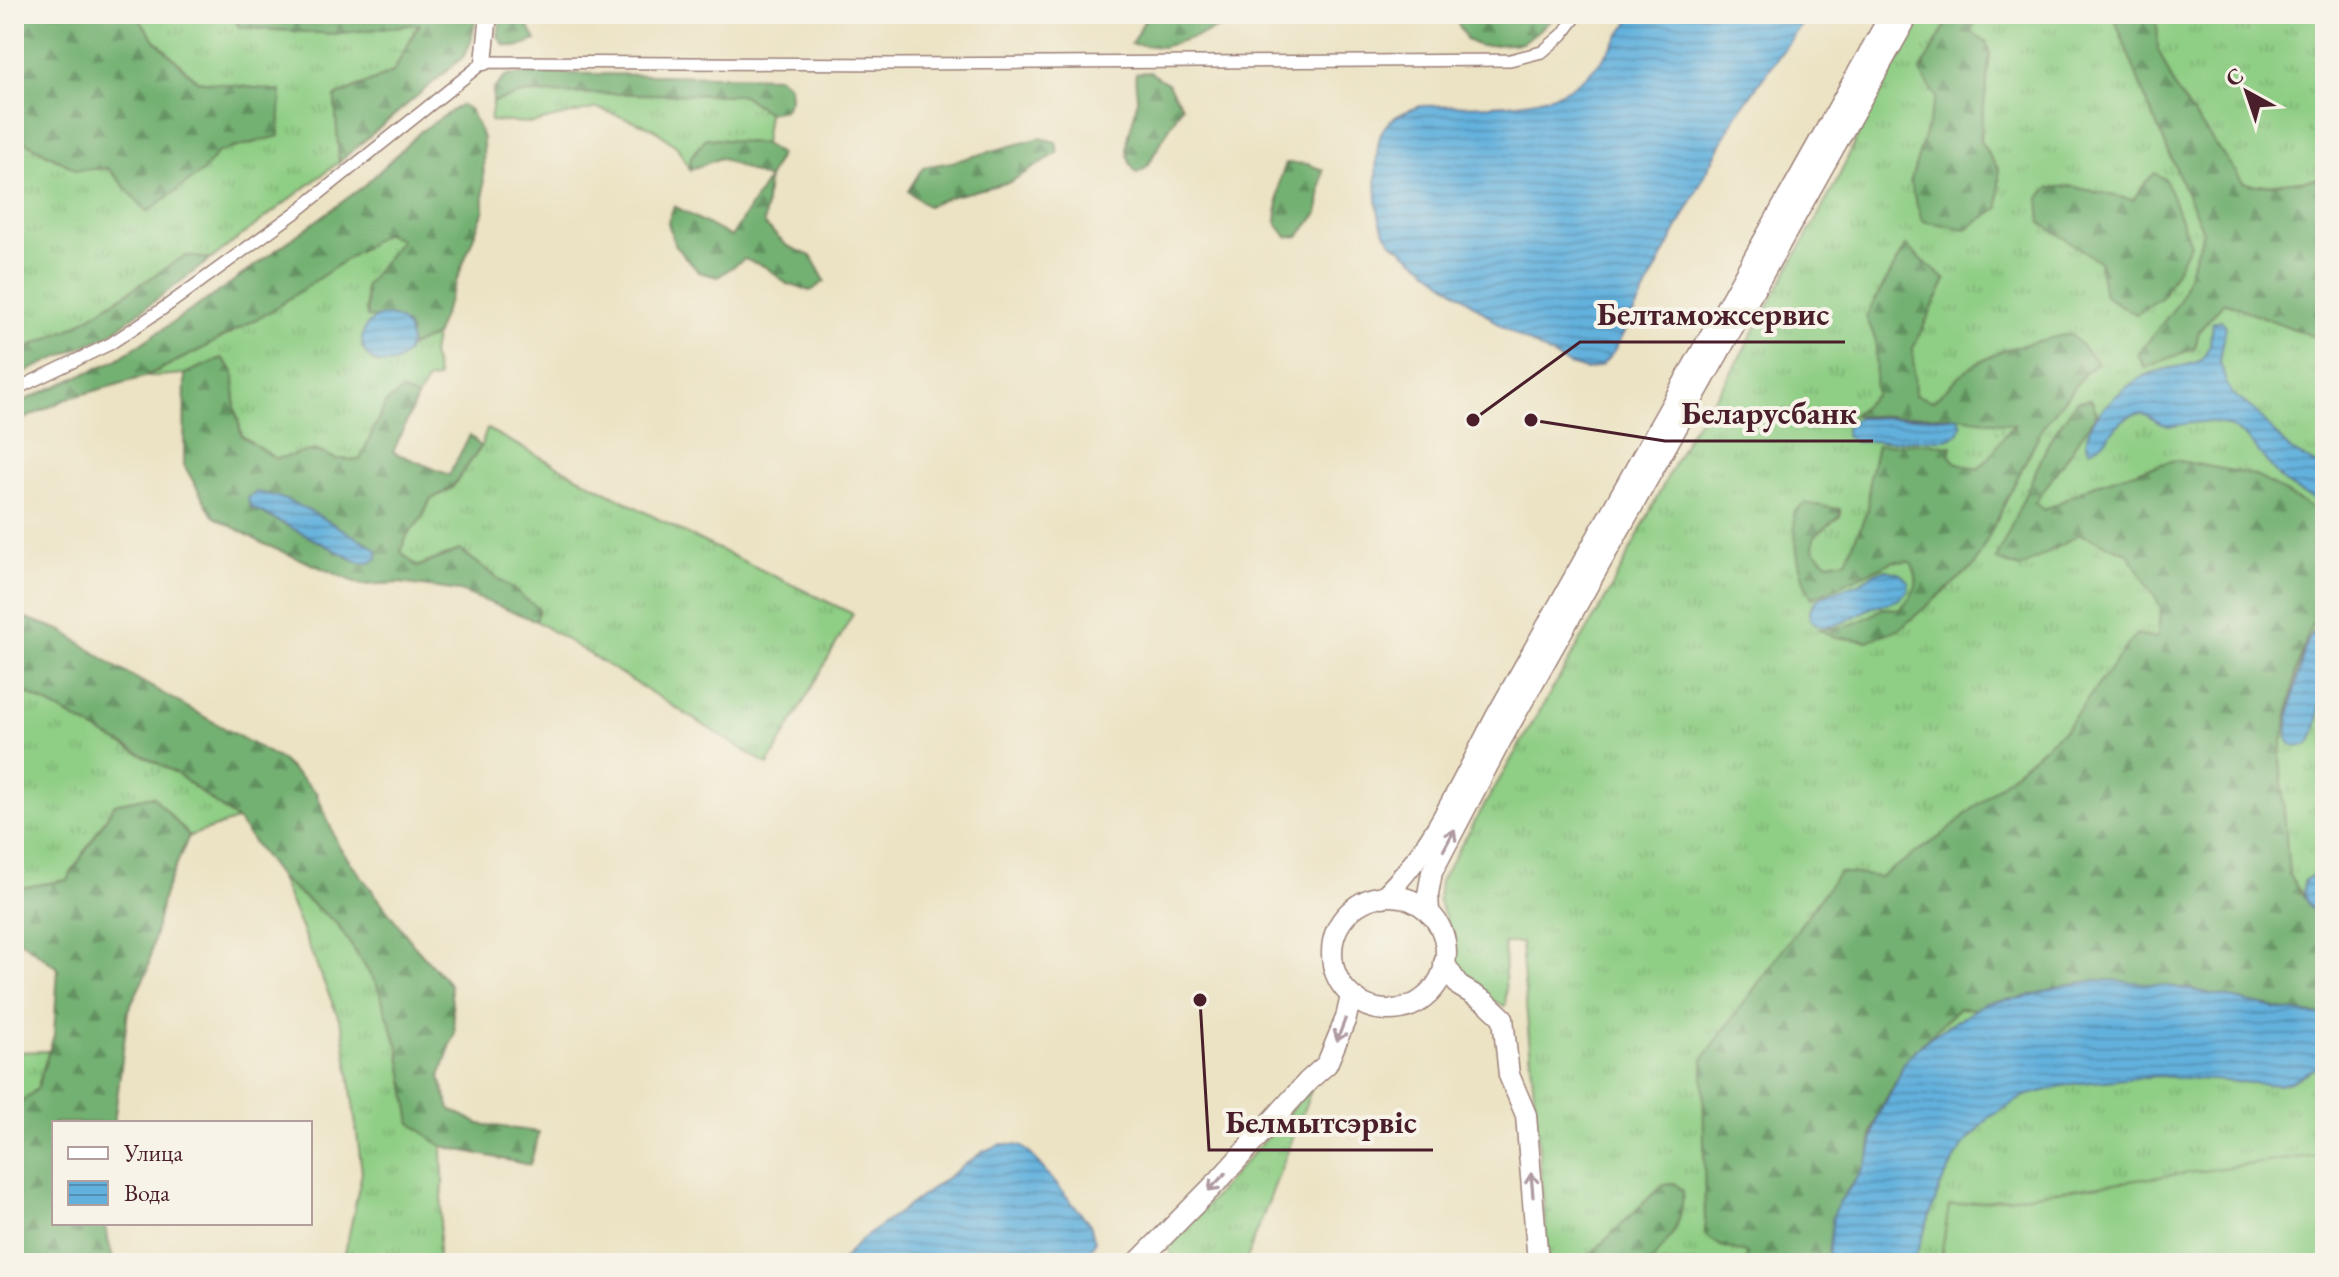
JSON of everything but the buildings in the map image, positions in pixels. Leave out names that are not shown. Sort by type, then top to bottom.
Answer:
[{"type":"highway","points":[[1383,897],[1408,872],[1451,802],[1504,701],[1891,14]]},
{"type":"highway","points":[[1429,913],[1432,872],[1501,740],[1909,14]]},
{"type":"highway","points":[[1383,897],[1407,899],[1429,913],[1442,931],[1446,946],[1441,976],[1433,989],[1409,1006],[1394,1010],[1379,1009],[1351,996],[1334,970],[1332,955],[1333,939],[1351,910],[1368,900],[1383,897]]},
{"type":"highway","points":[[1444,963],[1459,986],[1486,1002],[1503,1018],[1509,1075],[1526,1115],[1538,1263]]},
{"type":"highway","points":[[1137,1263],[1327,1064],[1346,1018],[1351,996]]},
{"type":"street","points":[[484,62],[489,14]]},
{"type":"street","points":[[14,390],[110,344],[161,310],[295,213],[484,62],[899,64],[1510,60],[1542,52],[1562,35],[1578,14]]},
{"type":"green space","points":[[14,14],[135,14],[156,41],[197,81],[281,91],[279,136],[218,152],[202,172],[147,212],[108,168],[77,170],[14,136]]},
{"type":"green space","points":[[135,14],[233,14],[239,27],[333,34],[419,23],[393,72],[335,97],[339,162],[211,259],[185,256],[72,328],[14,353],[14,136],[77,170],[108,168],[202,172],[218,152],[279,136],[280,91],[197,81],[156,41]]},
{"type":"green space","points":[[233,14],[477,14],[471,42],[463,57],[339,162],[335,97],[393,72],[419,24],[333,34],[239,27]]},
{"type":"green space","points":[[501,14],[521,14],[536,40],[517,47],[504,45],[498,36]]},
{"type":"green space","points":[[1148,14],[1249,14],[1204,34],[1162,47],[1131,44]]},
{"type":"green space","points":[[1448,14],[1559,14],[1522,43],[1479,46],[1467,40],[1454,16]]},
{"type":"green space","points":[[1924,14],[2325,14],[2325,1263],[1548,1263],[1521,943],[1504,943],[1506,1004],[1504,1006],[1475,992],[1454,968],[1450,930],[1438,900],[1440,881],[1610,591],[1690,432],[1727,380],[1835,185],[1860,131]]},
{"type":"green space","points":[[1952,14],[1978,14],[1971,32],[1986,41],[1990,54],[1980,141],[1999,170],[1999,208],[1966,229],[1922,221],[1910,183],[1936,97],[1920,72]]},
{"type":"green space","points":[[2113,14],[2157,14],[2158,49],[2177,92],[2243,182],[2256,186],[2325,178],[2325,341],[2224,302],[2199,331],[2195,348],[2145,368],[2138,354],[2179,302],[2203,231],[2146,100]]},
{"type":"green space","points":[[1150,72],[1167,83],[1182,106],[1146,168],[1137,173],[1131,164],[1127,146],[1136,108],[1135,77],[1136,73]]},
{"type":"green space","points":[[533,73],[779,77],[789,85],[790,99],[784,110],[768,113],[743,95],[526,93],[493,102],[493,90],[506,76]]},
{"type":"green space","points":[[525,93],[743,95],[768,113],[764,144],[706,138],[691,157],[690,170],[677,147],[653,128],[597,108],[533,123],[490,121],[493,102]]},
{"type":"green space","points":[[461,105],[470,110],[483,138],[484,210],[435,336],[409,347],[410,337],[404,325],[391,319],[367,317],[365,286],[401,240],[385,233],[271,311],[198,351],[144,377],[66,399],[14,424],[14,405],[116,360],[220,291],[364,186],[421,131]]},
{"type":"green space","points":[[706,138],[764,144],[780,154],[768,179],[720,158],[690,170],[691,157]]},
{"type":"green space","points":[[1040,138],[1056,142],[1058,153],[1010,182],[949,197],[927,206],[908,191],[923,167]]},
{"type":"green space","points":[[1286,163],[1307,164],[1323,170],[1318,213],[1299,236],[1287,237],[1276,222],[1280,180]]},
{"type":"green space","points":[[2155,173],[2166,180],[2190,244],[2162,297],[2136,314],[2105,296],[2099,261],[2041,223],[2039,198],[2049,188],[2070,186],[2133,200]]},
{"type":"green space","points":[[768,179],[764,224],[787,246],[811,256],[825,281],[811,291],[787,284],[766,267],[744,259],[718,277],[699,272],[675,246],[668,222],[674,206],[731,237]]},
{"type":"green space","points":[[385,232],[402,240],[365,286],[367,317],[381,317],[367,330],[362,348],[376,363],[387,362],[413,345],[435,336],[432,354],[438,379],[428,380],[417,398],[402,391],[386,403],[360,460],[336,459],[315,450],[276,459],[242,436],[235,408],[234,373],[222,358],[185,374],[144,377],[271,311]]},
{"type":"green space","points":[[1906,246],[1946,280],[1913,348],[1915,395],[1933,401],[1967,369],[2003,350],[2070,333],[2098,363],[2085,373],[2042,428],[1974,566],[1901,628],[1867,641],[1835,637],[1818,629],[1852,624],[1883,608],[1900,609],[1916,587],[1916,576],[1911,562],[1894,561],[1812,598],[1800,567],[1794,512],[1804,503],[1840,509],[1840,516],[1814,537],[1813,550],[1828,563],[1846,560],[1868,509],[1870,475],[1877,445],[1926,443],[1952,446],[1949,455],[1955,462],[1977,469],[2014,425],[1952,416],[1852,416],[1875,395],[1876,341],[1866,316]]},
{"type":"green space","points":[[185,256],[211,259],[107,336],[14,377],[14,353],[72,328]]},
{"type":"green space","points":[[222,358],[234,372],[235,408],[242,436],[276,459],[315,450],[336,459],[360,460],[386,403],[402,391],[417,398],[393,452],[449,475],[470,435],[481,447],[451,488],[430,500],[423,517],[407,535],[401,552],[417,567],[460,550],[539,609],[536,621],[460,591],[399,583],[362,585],[264,544],[213,516],[184,465],[185,374]],"holes":[[[282,499],[369,544],[360,563],[251,507]]]},
{"type":"green space","points":[[2091,399],[2097,413],[2035,503],[2045,510],[2093,485],[2174,460],[2255,475],[2325,516],[2325,614],[2311,626],[2296,672],[2280,757],[2289,875],[2325,924],[2325,1015],[2294,1012],[2189,989],[2115,981],[2081,982],[2021,998],[1986,1003],[1975,1009],[1959,1008],[1912,1053],[1882,1106],[1863,1171],[1845,1193],[1833,1216],[1827,1263],[1746,1263],[1747,1253],[1721,1246],[1705,1235],[1703,1059],[1839,872],[1880,877],[1941,836],[2066,728],[2136,634],[2157,638],[2161,607],[2128,553],[2080,534],[2020,568],[1996,560],[2050,439],[2077,401]]},
{"type":"green space","points":[[487,429],[687,534],[853,614],[768,765],[536,621],[538,609],[460,550],[416,567],[401,552],[407,535],[423,517],[430,500],[452,488],[481,447]]},
{"type":"green space","points":[[14,614],[63,631],[116,667],[281,760],[316,792],[339,847],[414,945],[450,985],[455,1032],[440,1077],[450,1109],[479,1124],[539,1132],[530,1165],[442,1146],[411,1123],[399,1049],[377,985],[337,924],[280,878],[237,820],[176,773],[14,686]]},
{"type":"green space","points":[[14,686],[176,773],[237,820],[189,836],[153,796],[115,804],[67,880],[14,889]]},
{"type":"green space","points":[[153,796],[189,836],[163,896],[147,972],[128,1010],[114,1121],[52,1121],[52,1225],[104,1225],[114,1263],[14,1263],[14,1108],[37,1089],[54,1035],[58,968],[14,936],[14,889],[67,880],[115,804]]},
{"type":"green space","points":[[280,878],[337,924],[377,984],[399,1049],[411,1122],[442,1146],[443,1186],[437,1263],[343,1263],[362,1172],[343,1028]]},
{"type":"green space","points":[[49,1051],[37,1089],[14,1108],[14,1052]]},
{"type":"green space","points":[[1313,1085],[1245,1263],[1177,1263],[1168,1249]]},
{"type":"green space","points":[[2325,1154],[2325,1263],[1940,1263],[1949,1206]]},
{"type":"green space","points":[[1675,1183],[1683,1191],[1681,1213],[1670,1237],[1651,1263],[1582,1263],[1661,1186]]},
{"type":"water","points":[[1634,14],[1809,14],[1735,117],[1613,353],[1602,365],[1587,370],[1569,365],[1504,328],[1392,242],[1383,228],[1378,205],[1378,147],[1380,135],[1392,120],[1421,106],[1521,103],[1558,93],[1574,85],[1592,70]]},
{"type":"water","points":[[386,316],[403,323],[410,340],[403,357],[386,364],[369,357],[362,340],[369,323]]},
{"type":"water","points":[[2221,320],[2226,326],[2220,361],[2226,383],[2233,394],[2255,411],[2291,451],[2325,469],[2325,503],[2287,484],[2236,430],[2213,422],[2171,426],[2137,414],[2123,420],[2102,443],[2089,450],[2087,440],[2090,429],[2105,406],[2147,375],[2202,360],[2210,345],[2212,323]]},
{"type":"water","points":[[1957,417],[1962,424],[1960,430],[1946,439],[1855,442],[1846,436],[1846,425],[1858,418]]},
{"type":"water","points":[[256,492],[314,513],[369,544],[377,550],[377,558],[370,563],[360,563],[251,507],[248,498]]},
{"type":"water","points":[[1885,570],[1899,573],[1909,582],[1907,591],[1899,599],[1875,606],[1834,626],[1817,624],[1810,619],[1810,611],[1818,599]]},
{"type":"water","points":[[2325,617],[2323,683],[2318,720],[2309,744],[2297,747],[2288,738],[2294,691],[2307,643]]},
{"type":"water","points":[[2318,872],[2325,873],[2325,924],[2303,893],[2305,880]]},
{"type":"water","points":[[2097,980],[2175,987],[2325,1015],[2325,1063],[2279,1085],[2158,1076],[2071,1084],[2025,1096],[1989,1118],[1961,1148],[1941,1185],[1913,1263],[1827,1263],[1833,1216],[1863,1170],[1878,1115],[1912,1053],[1930,1037],[1986,1003],[2022,998]]},
{"type":"water","points":[[1002,1144],[1020,1146],[1029,1152],[1090,1224],[1095,1241],[1085,1263],[839,1263],[861,1240],[984,1151]]},
{"type":"place","name":"Белтаможсервис","points":[[1473,420]]},
{"type":"place","name":"Беларусбанк","points":[[1531,420]]},
{"type":"place","name":"Белмытсэрвіс","points":[[1200,1000]]}]
